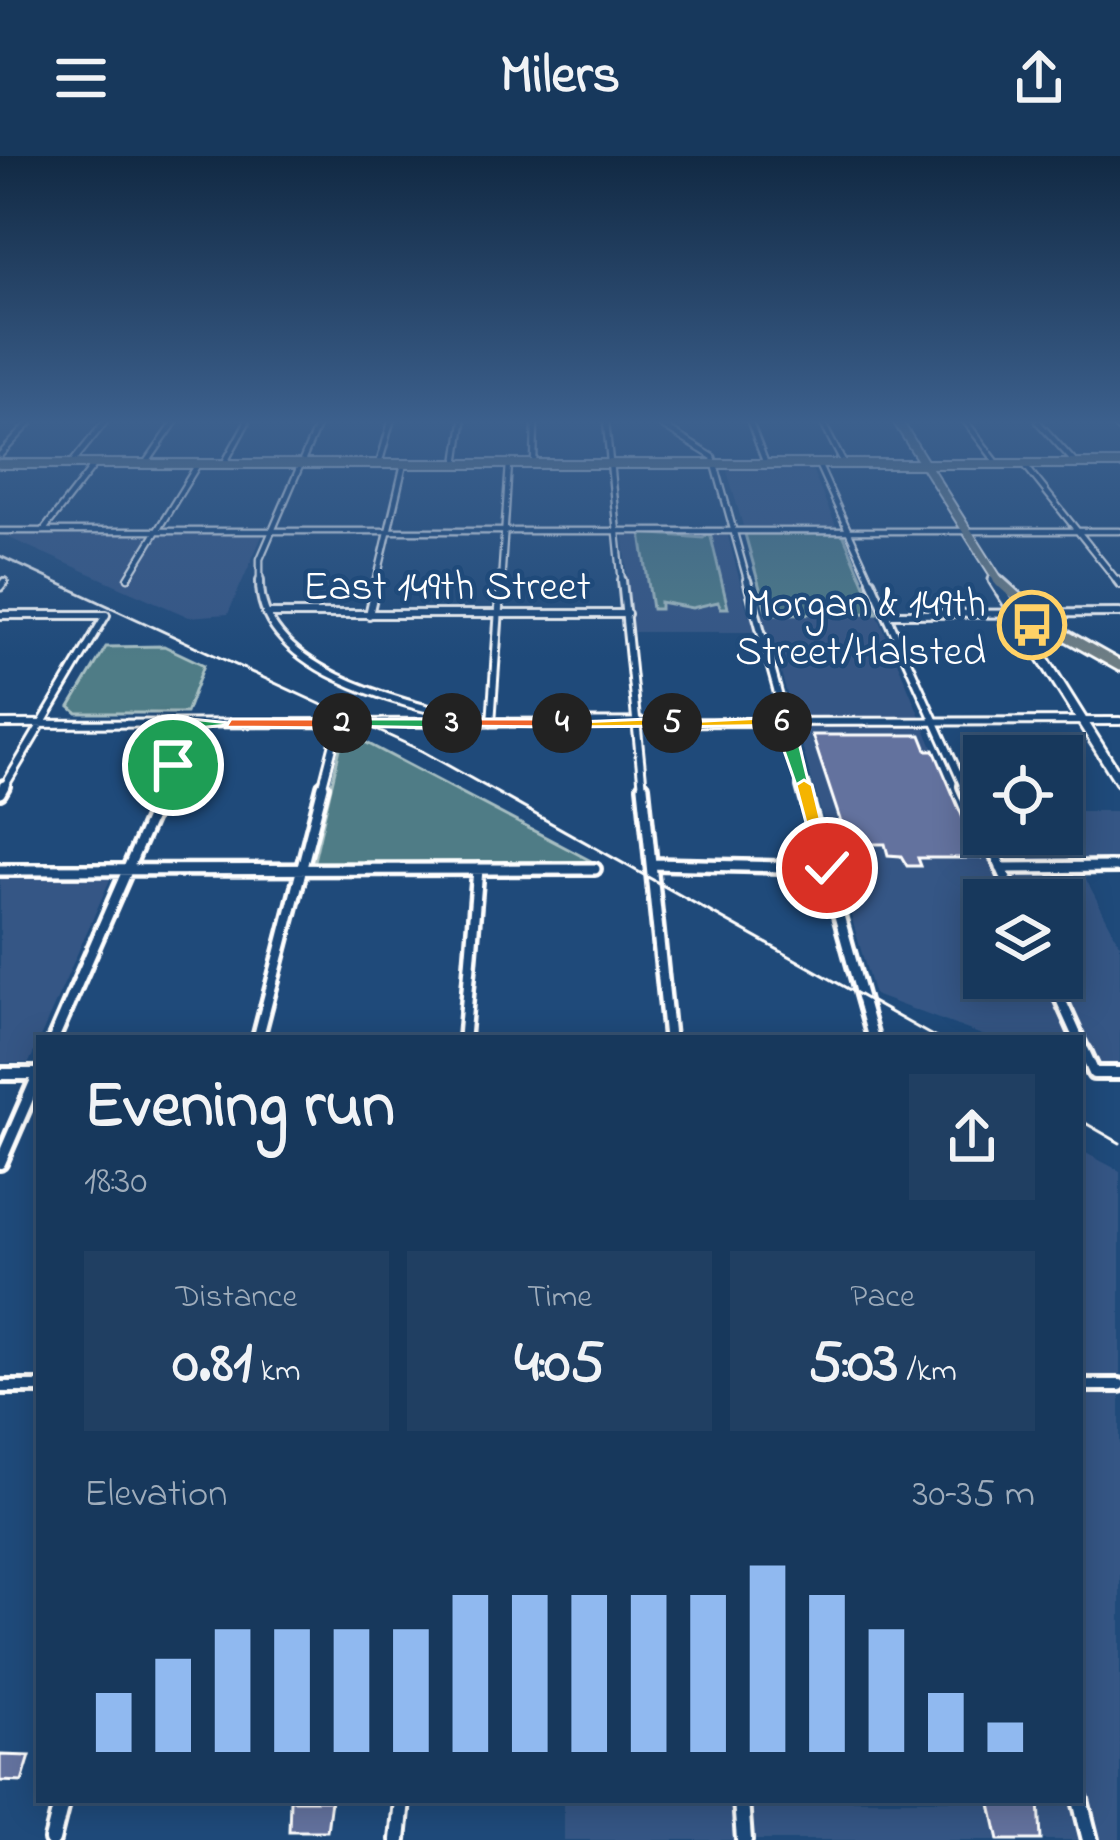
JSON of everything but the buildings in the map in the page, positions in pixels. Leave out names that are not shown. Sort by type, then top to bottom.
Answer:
[{"type":"main road","points":[[943,501],[993,578],[1027,612],[1120,666]]},
{"type":"street","points":[[43,531],[67,501]]},
{"type":"street","points":[[128,578],[176,501]]},
{"type":"street","points":[[286,501],[256,575],[266,614],[281,637],[314,666],[420,709],[491,723]]},
{"type":"street","points":[[369,615],[395,501]]},
{"type":"street","points":[[491,723],[506,501]]},
{"type":"street","points":[[615,501],[669,1035]]},
{"type":"street","points":[[726,501],[872,1035]]},
{"type":"street","points":[[835,501],[963,784]]},
{"type":"street","points":[[1053,501],[1120,584]]},
{"type":"street","points":[[0,531],[1120,531]]},
{"type":"street","points":[[1108,569],[1120,569]]},
{"type":"street","points":[[993,578],[1011,614],[1120,781]]},
{"type":"street","points":[[1024,628],[1027,612]]},
{"type":"street","points":[[886,614],[1120,613]]},
{"type":"street","name":"East 149th Street","points":[[266,614],[627,614]]},
{"type":"street","points":[[0,615],[106,615],[0,793]]},
{"type":"street","points":[[0,724],[1120,722]]},
{"type":"street","points":[[259,1035],[339,723]]},
{"type":"street","points":[[55,1035],[191,724]]},
{"type":"street","points":[[995,855],[1006,879]]},
{"type":"street","points":[[652,864],[827,868]]},
{"type":"street","points":[[1001,868],[1120,867]]},
{"type":"street","points":[[464,1035],[478,869]]},
{"type":"street","points":[[0,870],[595,869]]},
{"type":"street","points":[[1060,999],[1077,1035]]},
{"type":"street","points":[[1083,1049],[1094,1073],[1120,1073]]},
{"type":"street","points":[[0,1075],[36,1074]]},
{"type":"street","points":[[0,1163],[36,1081]]},
{"type":"street","points":[[1083,1385],[1120,1385]]},
{"type":"street","points":[[0,1387],[36,1387]]},
{"type":"street","points":[[52,1840],[61,1803]]},
{"type":"street","points":[[398,1840],[402,1803]]},
{"type":"street","points":[[741,1803],[744,1840]]},
{"type":"street","points":[[1081,1803],[1090,1840]]},
{"type":"shaded area","points":[[736,501],[825,501],[836,526],[743,526]]},
{"type":"shaded area","points":[[623,532],[727,532],[749,616],[877,613],[959,810],[963,810],[963,855],[1083,855],[1083,811],[1120,811],[1120,861],[1077,862],[1120,944],[1120,1065],[1083,1065],[1083,1035],[982,1035],[874,995],[769,632],[633,632]]},
{"type":"shaded area","points":[[0,534],[263,534],[228,614],[189,617]]},
{"type":"shaded area","points":[[0,875],[112,875],[41,1035],[36,1035],[29,1063],[0,1063]]},
{"type":"shaded area","points":[[1083,1152],[1120,1171],[1120,1840],[564,1840],[564,1803],[1083,1803]]},
{"type":"green space","points":[[641,533],[703,538],[710,533],[728,608],[721,608],[718,602],[692,608],[660,602],[660,609],[652,609]]},
{"type":"green space","points":[[745,534],[843,534],[877,613],[767,614]]},
{"type":"green space","points":[[164,646],[204,665],[186,713],[77,713],[70,707],[106,647]]},
{"type":"green space","points":[[344,731],[593,862],[313,865]]},
{"type":"railway","points":[[0,556],[422,751],[931,1035]]},
{"type":"railway","points":[[1083,1122],[1120,1143]]},
{"type":"place","name":"Morgan & 149th Street/Halsted","points":[[1032,625]]},
{"type":"route","points":[[173,765],[191,724],[786,722],[827,868]]}]
